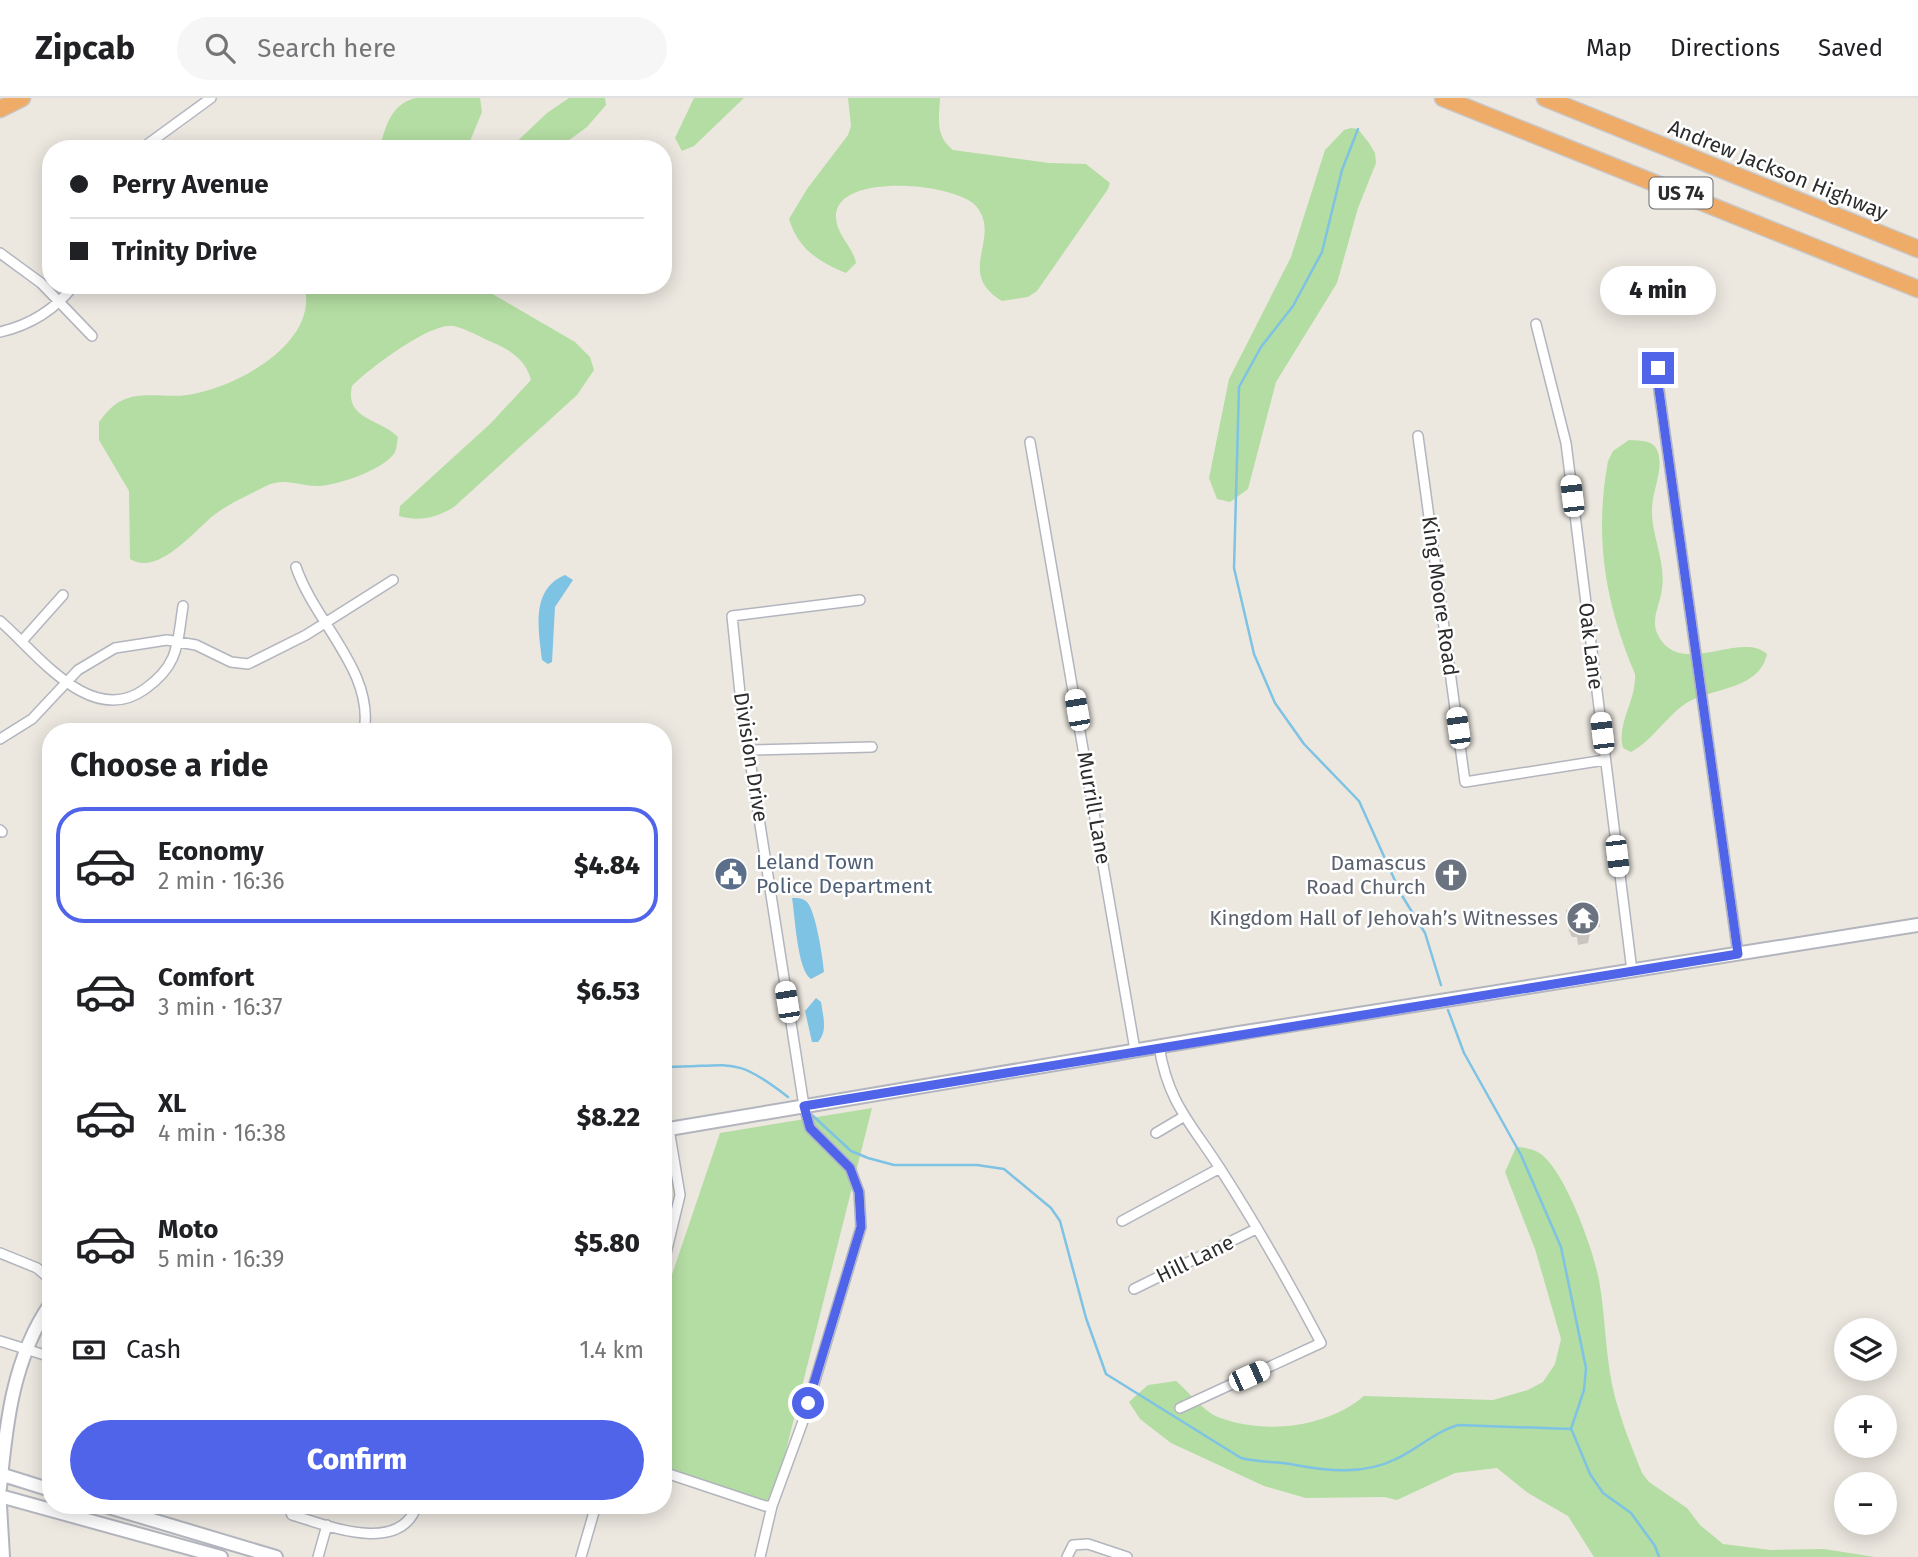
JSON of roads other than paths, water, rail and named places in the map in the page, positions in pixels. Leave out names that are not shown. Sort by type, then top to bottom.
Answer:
[{"type":"highway","points":[[0,110],[22,98]]},
{"type":"highway","name":"US 74","points":[[1444,98],[1918,289]]},
{"type":"highway","name":"Andrew Jackson Highway","points":[[1545,98],[1918,249]]},
{"type":"street","points":[[153,140],[211,98]]},
{"type":"street","points":[[0,253],[42,284]]},
{"type":"street","points":[[52,294],[92,336]]},
{"type":"street","points":[[0,332],[38,317],[66,294]]},
{"type":"street","name":"Oak Lane","points":[[1535,324],[1566,443],[1632,971]]},
{"type":"street","points":[[1658,368],[1656,369],[1738,954]]},
{"type":"street","name":"King Moore Road","points":[[1418,436],[1465,782],[1605,760]]},
{"type":"street","name":"Murrill Lane","points":[[1030,442],[1135,1050]]},
{"type":"street","points":[[296,567],[323,624],[349,660],[362,686],[366,703],[365,723]]},
{"type":"street","points":[[0,739],[32,719],[67,681],[90,661],[115,648],[154,640],[178,641],[206,649],[231,662],[248,664],[323,624],[393,580]]},
{"type":"street","points":[[22,641],[63,595]]},
{"type":"street","name":"Division Drive","points":[[760,1557],[772,1506],[802,1424],[861,1227],[859,1192],[850,1168],[810,1128],[804,1106],[741,703],[732,616],[860,600]]},
{"type":"street","points":[[0,621],[67,681],[94,699],[111,702],[129,699],[166,674],[178,641],[183,606]]},
{"type":"street","points":[[750,750],[872,747]]},
{"type":"street","points":[[672,1129],[1159,1046],[1918,928]]},
{"type":"street","points":[[1159,1046],[1163,1073],[1183,1117],[1220,1168],[1321,1343],[1180,1408]]},
{"type":"street","points":[[1156,1133],[1183,1117]]},
{"type":"street","points":[[672,1158],[680,1195],[672,1228]]},
{"type":"street","points":[[1122,1221],[1220,1168]]},
{"type":"street","name":"Hill Lane","points":[[1134,1289],[1256,1229]]},
{"type":"street","points":[[0,1253],[42,1272]]},
{"type":"street","points":[[0,1488],[10,1406],[25,1349],[42,1319]]},
{"type":"street","points":[[0,1341],[42,1354]]},
{"type":"street","points":[[1,1474],[42,1487]]},
{"type":"street","points":[[672,1475],[772,1506]]},
{"type":"street","points":[[0,1496],[42,1508]]},
{"type":"street","points":[[0,1505],[4,1557]]},
{"type":"street","points":[[65,1514],[220,1557]]},
{"type":"street","points":[[132,1514],[276,1557]]},
{"type":"street","points":[[291,1514],[372,1536],[400,1527],[410,1514]]},
{"type":"street","points":[[581,1557],[593,1514]]},
{"type":"street","points":[[318,1557],[327,1525]]},
{"type":"street","points":[[1067,1557],[1073,1545],[1088,1544],[1127,1557]]},
{"type":"water","points":[[565,575],[573,580],[555,607],[552,662],[548,664],[542,660],[539,611],[547,590],[554,581]]},
{"type":"water","points":[[792,898],[807,902],[816,925],[824,972],[811,979],[806,974],[797,942]]},
{"type":"water","points":[[816,998],[821,1002],[824,1028],[818,1042],[812,1042],[805,1011]]},
{"type":"waterway","points":[[1358,129],[1342,170],[1322,252],[1293,306],[1261,347],[1239,387],[1234,568],[1254,654],[1275,703],[1304,744],[1359,801],[1401,894],[1425,933],[1441,985]]},
{"type":"waterway","points":[[1448,1010],[1464,1053],[1521,1155],[1561,1247],[1586,1368],[1584,1390],[1571,1429],[1590,1474],[1603,1493],[1631,1513],[1655,1546],[1659,1557]]},
{"type":"waterway","points":[[672,1067],[731,1066],[755,1074],[788,1097]]},
{"type":"waterway","points":[[812,1115],[851,1151],[868,1158],[894,1165],[977,1165],[1004,1169],[1051,1208],[1060,1221],[1086,1318],[1106,1374],[1241,1458],[1320,1469],[1359,1470],[1396,1459],[1458,1425],[1571,1429]]},
{"type":"place","name":"Leland Town Police Department","points":[[731,874]]},
{"type":"place","name":"Damascus Road Church","points":[[1451,875]]},
{"type":"place","name":"Kingdom Hall of Jehovah’s Witnesses","points":[[1583,918]]}]
